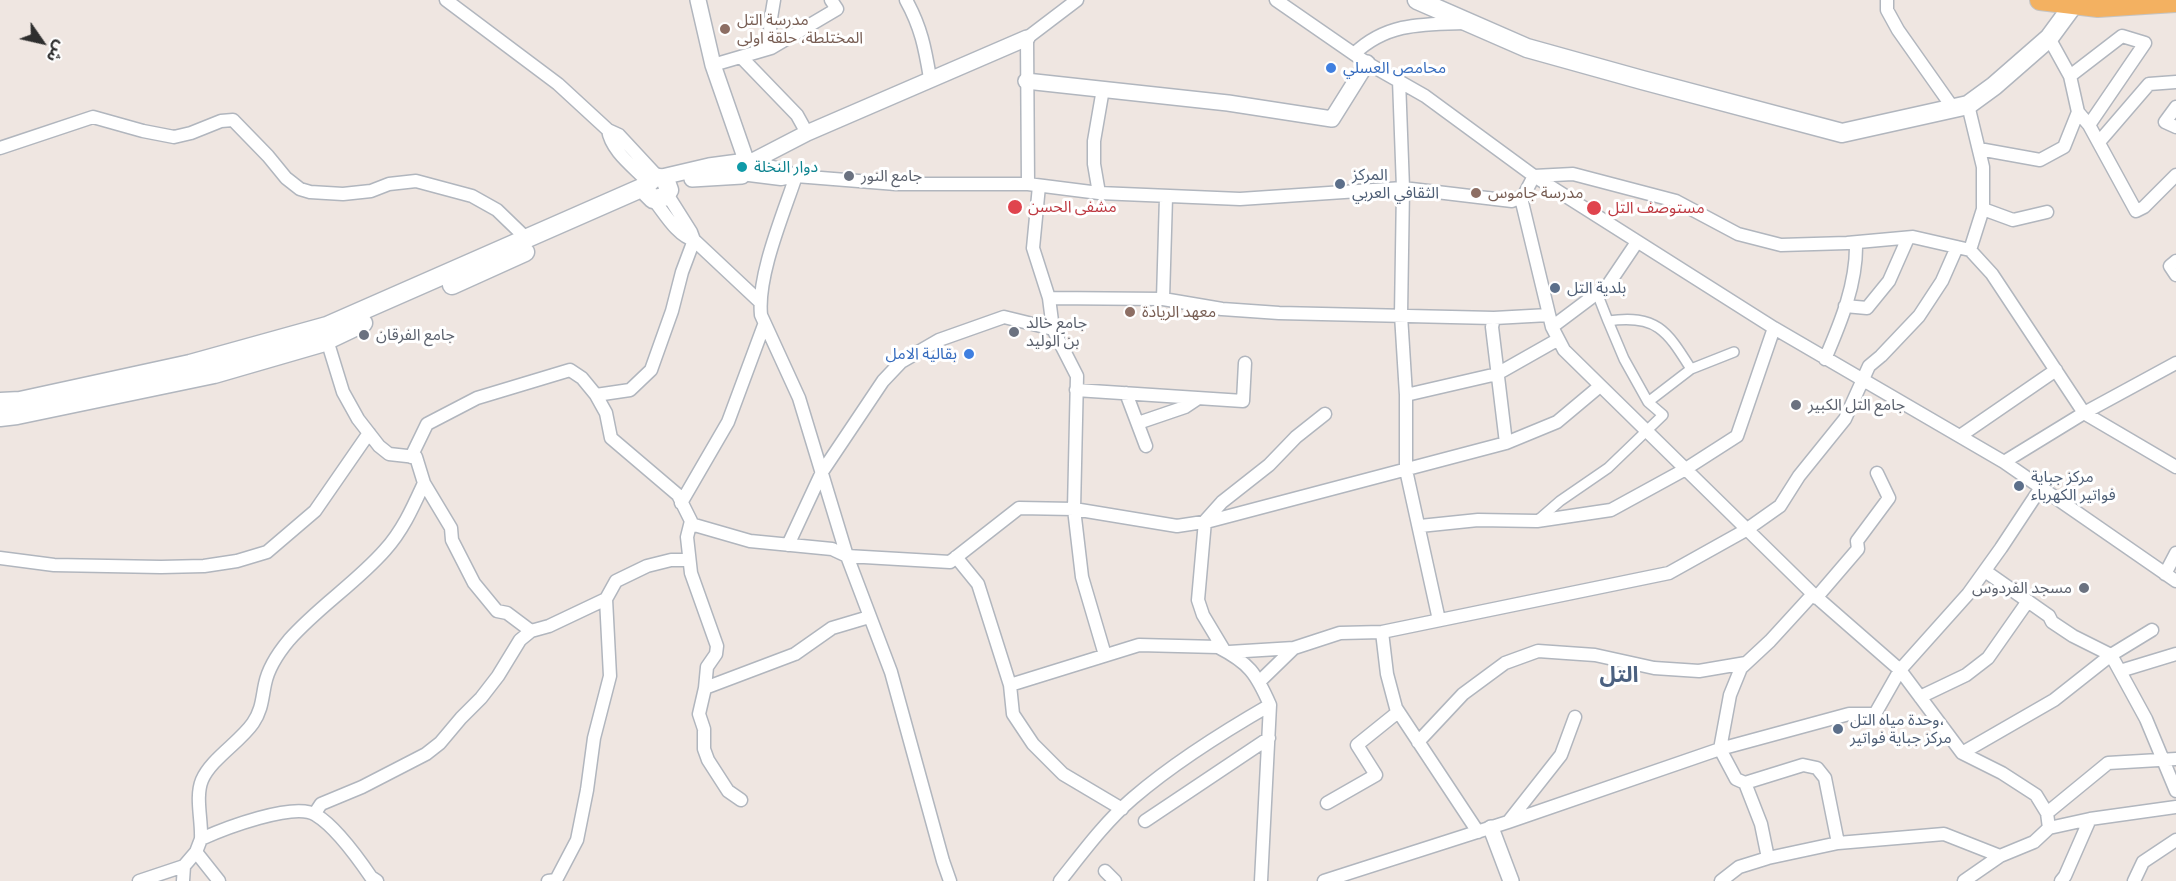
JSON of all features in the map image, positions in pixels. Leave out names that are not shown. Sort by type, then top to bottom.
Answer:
[{"type":"main road","points":[[1417,0],[1527,48],[1842,133],[1961,107],[1994,86],[2052,35],[2074,2]]},
{"type":"main road","points":[[2052,35],[2047,1],[2074,2],[2098,7],[2176,2]]},
{"type":"main road","points":[[0,402],[20,400],[190,364],[327,326],[526,238],[656,187]]},
{"type":"main road","points":[[0,417],[214,374],[327,340],[656,187]]},
{"type":"street","points":[[446,0],[558,84],[608,130],[615,131],[627,141],[680,231],[689,239],[694,240],[759,301]]},
{"type":"street","points":[[698,0],[712,65],[746,166]]},
{"type":"street","points":[[771,48],[770,24],[774,0]]},
{"type":"street","points":[[712,65],[771,48],[837,9],[831,0]]},
{"type":"street","points":[[906,0],[923,37],[930,78]]},
{"type":"street","points":[[656,187],[746,166],[807,133],[1027,38],[1077,0]]},
{"type":"street","points":[[1276,0],[1367,63],[1399,80],[1439,106],[1534,176],[1774,328],[2004,462],[2171,577],[2176,554]]},
{"type":"street","points":[[1887,0],[1887,10],[1898,30],[1961,107],[1979,149],[1983,167],[1983,208],[1970,250]]},
{"type":"street","points":[[1354,54],[1364,44],[1389,31],[1413,24],[1468,23]]},
{"type":"street","points":[[2052,35],[2070,76],[2078,112],[2090,125],[2136,211],[2144,207],[2176,175]]},
{"type":"street","points":[[2070,76],[2122,36],[2145,43],[2090,125]]},
{"type":"street","points":[[1027,38],[1026,81],[1033,185],[1034,248],[1049,298],[1053,329],[1077,376],[1074,509],[1082,577],[1105,656]]},
{"type":"street","points":[[741,57],[796,115],[807,133]]},
{"type":"street","points":[[1026,81],[1173,99],[1227,103],[1332,119],[1367,63]]},
{"type":"street","points":[[1399,80],[1402,188],[1401,315],[1406,395],[1406,470],[1439,620]]},
{"type":"street","points":[[2099,142],[2149,84],[2176,82]]},
{"type":"street","points":[[1099,193],[1094,164],[1094,141],[1102,89]]},
{"type":"street","points":[[2176,106],[2165,123],[2176,127]]},
{"type":"street","points":[[1979,149],[2040,160],[2064,147],[2078,112]]},
{"type":"street","points":[[0,148],[93,117],[174,137],[221,121],[232,120],[264,151],[286,178],[300,189],[310,192],[343,194],[371,191],[389,184],[416,181],[472,196],[497,210],[526,238]]},
{"type":"street","points":[[746,166],[781,179],[796,176],[896,184],[1033,185],[1099,193],[1240,199],[1402,188],[1512,201],[1521,198],[1534,176]]},
{"type":"street","points":[[1534,176],[1573,174],[1676,201],[1738,234],[1781,245],[1856,243],[1908,238],[1970,250],[1992,274],[2084,413],[2176,467]]},
{"type":"street","points":[[796,176],[764,275],[759,301],[764,325],[799,398],[847,556],[891,672],[950,881]]},
{"type":"street","points":[[1163,299],[1166,197]]},
{"type":"street","points":[[1521,198],[1550,321],[1557,340],[1572,360],[1815,596],[1900,670],[1962,753],[2002,773],[2036,795],[2047,813],[2049,828]]},
{"type":"street","points":[[1983,208],[2013,220],[2047,212]]},
{"type":"street","points":[[1845,306],[1867,308],[1889,281],[1908,238]]},
{"type":"street","points":[[596,395],[630,390],[651,370],[694,240]]},
{"type":"street","points":[[1049,298],[1163,299],[1252,312],[1550,321],[1608,285],[1637,242]]},
{"type":"street","points":[[1824,358],[1842,319],[1856,263],[1856,243]]},
{"type":"street","points":[[1226,651],[1294,648],[1340,633],[1382,632],[1669,573],[1746,530],[1780,506],[1799,476],[1845,419],[1869,366],[1919,316],[1942,281],[1957,247]]},
{"type":"street","points":[[2176,261],[2170,266],[2176,274]]},
{"type":"street","points":[[1537,521],[1560,501],[1608,468],[1663,415],[1647,402],[1624,359],[1597,293]]},
{"type":"street","points":[[788,545],[822,472],[883,381],[901,362],[939,340],[1004,317],[1053,329]]},
{"type":"street","points":[[1494,318],[1492,327],[1506,443]]},
{"type":"street","points":[[1608,321],[1629,318],[1658,326],[1671,338],[1691,369]]},
{"type":"street","points":[[681,502],[728,422],[764,325]]},
{"type":"street","points":[[1420,526],[1478,520],[1537,521],[1611,510],[1684,470],[1737,436],[1774,328]]},
{"type":"street","points":[[327,340],[343,392],[358,418],[379,446],[389,454],[416,457],[424,483],[451,528],[452,540],[474,583],[497,611],[507,613],[531,631]]},
{"type":"street","points":[[1406,395],[1497,374],[1557,340]]},
{"type":"street","points":[[1647,402],[1691,369],[1734,352]]},
{"type":"street","points":[[1076,390],[1243,401],[1245,363]]},
{"type":"street","points":[[2004,462],[2084,413],[2176,363]]},
{"type":"street","points":[[411,457],[427,424],[477,398],[570,370],[582,378],[596,395],[606,413],[610,438],[678,495],[691,524],[687,537],[689,560],[696,590],[717,646],[716,654],[707,667],[699,714],[704,729],[704,749],[708,760],[728,791],[741,801]]},
{"type":"street","points":[[1960,436],[2056,370]]},
{"type":"street","points":[[691,524],[750,541],[832,549],[847,556],[950,562],[1019,508],[1074,509],[1177,526],[1205,521],[1506,443],[1557,422],[1600,386]]},
{"type":"street","points":[[1126,393],[1146,446]]},
{"type":"street","points":[[1138,423],[1185,407],[1197,399]]},
{"type":"street","points":[[1226,651],[1203,615],[1198,600],[1205,521],[1222,502],[1269,465],[1296,437],[1324,414]]},
{"type":"street","points":[[0,558],[54,565],[161,567],[204,566],[237,561],[267,552],[315,511],[369,433]]},
{"type":"street","points":[[1838,843],[1825,778],[1817,768],[1803,765],[1745,783],[1736,779],[1720,749],[1730,694],[1741,668],[1815,596],[1858,549],[1857,541],[1889,498],[1877,473]]},
{"type":"street","points":[[139,881],[184,866],[196,852],[201,839],[199,796],[202,780],[209,769],[243,736],[256,719],[265,684],[279,655],[288,641],[358,578],[386,549],[412,512],[424,483]]},
{"type":"street","points":[[1324,881],[1508,822],[1720,749],[1849,714],[1875,714],[1900,670],[1948,617],[1985,571],[2042,486]]},
{"type":"street","points":[[956,557],[978,584],[1010,685],[1013,714],[1033,744],[1063,774],[1122,808]]},
{"type":"street","points":[[548,881],[556,880],[577,840],[594,738],[610,676],[606,599],[616,581],[647,566],[671,560],[689,560]]},
{"type":"street","points":[[1985,571],[2073,636],[2111,655],[2146,719],[2176,791]]},
{"type":"street","points":[[315,813],[321,804],[362,787],[426,754],[440,743],[481,698],[498,676],[520,640],[531,631],[549,626],[606,599]]},
{"type":"street","points":[[1920,697],[1966,675],[1988,658],[2028,601]]},
{"type":"street","points":[[705,688],[795,654],[832,628],[869,617]]},
{"type":"street","points":[[1962,753],[2054,700],[2111,655],[2152,630]]},
{"type":"street","points":[[1382,632],[1387,674],[1398,712],[1484,830],[1511,881]]},
{"type":"street","points":[[1010,685],[1139,645],[1218,647],[1242,659],[1260,681],[1270,705],[1261,881]]},
{"type":"street","points":[[1260,681],[1294,648]]},
{"type":"street","points":[[1418,742],[1463,694],[1505,663],[1538,651],[1595,655],[1654,668],[1688,670],[1746,663]]},
{"type":"street","points":[[2120,671],[2176,654]]},
{"type":"street","points":[[1060,881],[1098,833],[1132,798],[1177,764],[1270,705]]},
{"type":"street","points":[[1327,803],[1376,775],[1357,745],[1398,712]]},
{"type":"street","points":[[1508,822],[1561,754],[1575,717]]},
{"type":"street","points":[[1145,820],[1269,738]]},
{"type":"street","points":[[2047,813],[2108,764],[2176,759]]},
{"type":"street","points":[[1745,783],[1761,824],[1768,858]]},
{"type":"street","points":[[1964,881],[2000,856],[2034,842],[2049,828],[2090,819],[2176,807]]},
{"type":"street","points":[[201,839],[253,819],[292,812],[315,813],[346,843],[371,877],[377,881]]},
{"type":"street","points":[[2061,881],[2090,819]]},
{"type":"street","points":[[1721,881],[1739,867],[1768,858],[1838,843],[1944,834],[2000,856]]},
{"type":"street","points":[[2134,881],[2143,862],[2176,840]]},
{"type":"street","points":[[196,852],[219,881]]},
{"type":"street","points":[[183,881],[184,866]]},
{"type":"street","points":[[1106,871],[1115,881]]},
{"type":"place","name":"مدرسة التل المختلطة، حلقة اولى","points":[[725,29]]},
{"type":"place","name":"محامص العسلي","points":[[1331,68]]},
{"type":"place","name":"دوار النخلة","points":[[742,167]]},
{"type":"place","name":"جامع النور","points":[[849,176]]},
{"type":"place","name":"المركز الثقافي العربي","points":[[1340,184]]},
{"type":"place","name":"مدرسة جاموس","points":[[1476,193]]},
{"type":"place","name":"مشفى الحسن","points":[[1015,207]]},
{"type":"place","name":"مستوصف التل","points":[[1594,208]]},
{"type":"place","name":"بلدية التل","points":[[1555,288]]},
{"type":"place","name":"معهد الريادة","points":[[1130,312]]},
{"type":"place","name":"جامع خالد بن الوليد","points":[[1014,332]]},
{"type":"place","name":"جامع الفرقان","points":[[364,335]]},
{"type":"place","name":"بقالية الامل","points":[[969,354]]},
{"type":"place","name":"جامع التل الكبير","points":[[1796,405]]},
{"type":"place","name":"مركز جباية فواتير الكهرباء","points":[[2019,486]]},
{"type":"place","name":"مسجد الفردوس","points":[[2084,588]]},
{"type":"place","name":"وحدة مياه التل، مركز جباية فواتير","points":[[1838,729]]},
{"type":"district","name":"التل","points":[[1619,676]]}]
